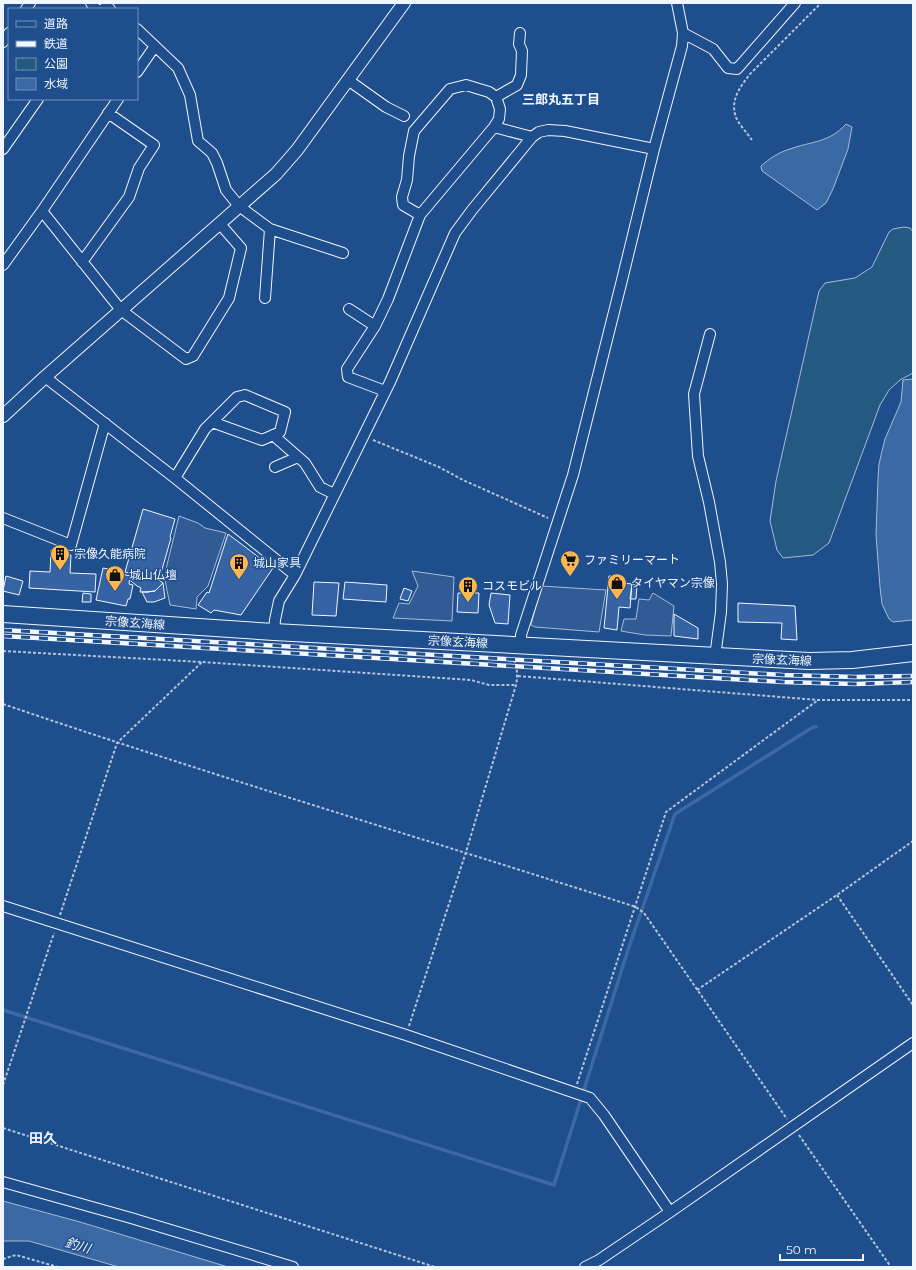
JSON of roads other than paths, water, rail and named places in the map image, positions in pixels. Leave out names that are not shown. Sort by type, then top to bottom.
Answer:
[{"type":"main road","name":"宗像玄海線","points":[[3,614],[274,632],[809,661],[852,660],[913,653]]},
{"type":"street","points":[[3,416],[45,377],[276,174],[297,150],[404,3]]},
{"type":"street","points":[[516,645],[522,634],[573,475],[654,149],[682,46],[683,33],[678,3]]},
{"type":"street","points":[[683,33],[713,49],[728,68],[737,69],[795,3]]},
{"type":"street","points":[[138,30],[178,68],[190,95],[198,141],[212,153],[221,171],[226,190],[239,206],[270,229],[343,253]]},
{"type":"street","points":[[496,97],[517,85],[521,75],[522,51],[519,44],[520,33]]},
{"type":"street","points":[[138,71],[155,46]]},
{"type":"street","points":[[348,80],[386,107],[404,116]]},
{"type":"street","points":[[385,391],[348,377],[347,369],[375,326],[388,300],[420,215],[494,127],[499,119],[500,109],[496,97],[490,92],[466,85],[450,89],[414,131],[409,156],[407,180],[402,197],[403,205],[420,215]]},
{"type":"street","points":[[3,149],[6,138],[37,100]]},
{"type":"street","points":[[3,265],[117,100]]},
{"type":"street","points":[[82,262],[129,197],[139,168],[154,145],[108,113]]},
{"type":"street","points":[[494,127],[532,137]]},
{"type":"street","points":[[274,632],[279,601],[295,575],[385,391],[455,233],[472,210],[532,137],[539,132],[548,130],[565,131],[654,149]]},
{"type":"street","points":[[42,210],[121,310],[186,359],[192,356],[229,298],[241,248],[220,224]]},
{"type":"street","points":[[265,298],[270,229]]},
{"type":"street","points":[[349,309],[375,326]]},
{"type":"street","points":[[710,334],[694,394],[698,456],[709,502],[720,562],[722,584],[721,612],[715,656]]},
{"type":"street","points":[[45,377],[175,478],[295,575]]},
{"type":"street","points":[[175,478],[205,429],[212,422],[237,397],[245,395],[285,412],[280,432],[262,440],[212,422]]},
{"type":"street","points":[[3,518],[71,545],[105,423]]},
{"type":"street","points":[[273,435],[305,463],[320,487],[334,494]]},
{"type":"street","points":[[275,466],[298,457]]},
{"type":"street","points":[[3,906],[406,1035],[590,1098],[604,1115],[670,1212]]},
{"type":"street","points":[[585,1267],[599,1260],[670,1212],[913,1042]]},
{"type":"street","points":[[3,1182],[131,1218],[293,1267]]},
{"type":"water","points":[[846,124],[852,127],[848,149],[833,189],[826,203],[817,210],[762,171],[761,166],[778,154],[798,146],[827,138],[840,130]]},
{"type":"water","points":[[913,379],[913,620],[893,622],[889,619],[882,604],[880,587],[876,535],[879,464],[885,439],[901,402],[903,380]]},
{"type":"water","name":"釣川","points":[[3,1201],[80,1222],[228,1267],[119,1267],[29,1241],[3,1241]]},
{"type":"waterway","points":[[3,1010],[554,1185],[628,950],[675,814],[813,727],[816,727]]},
{"type":"railway","points":[[3,630],[783,675],[855,677],[913,676]]},
{"type":"railway","points":[[3,636],[783,682],[855,684],[913,682]]},
{"type":"place","name":"宗像久能病院","points":[[60,571]]},
{"type":"place","name":"ファミリーマート","points":[[570,577]]},
{"type":"place","name":"城山家具","points":[[239,580]]},
{"type":"place","name":"城山仏壇","points":[[115,592]]},
{"type":"place","name":"タイヤマン宗像","points":[[617,600]]},
{"type":"place","name":"コスモビル","points":[[468,603]]},
{"type":"district","name":"三郎丸五丁目","points":[[561,99]]},
{"type":"district","name":"田久","points":[[43,1138]]}]
